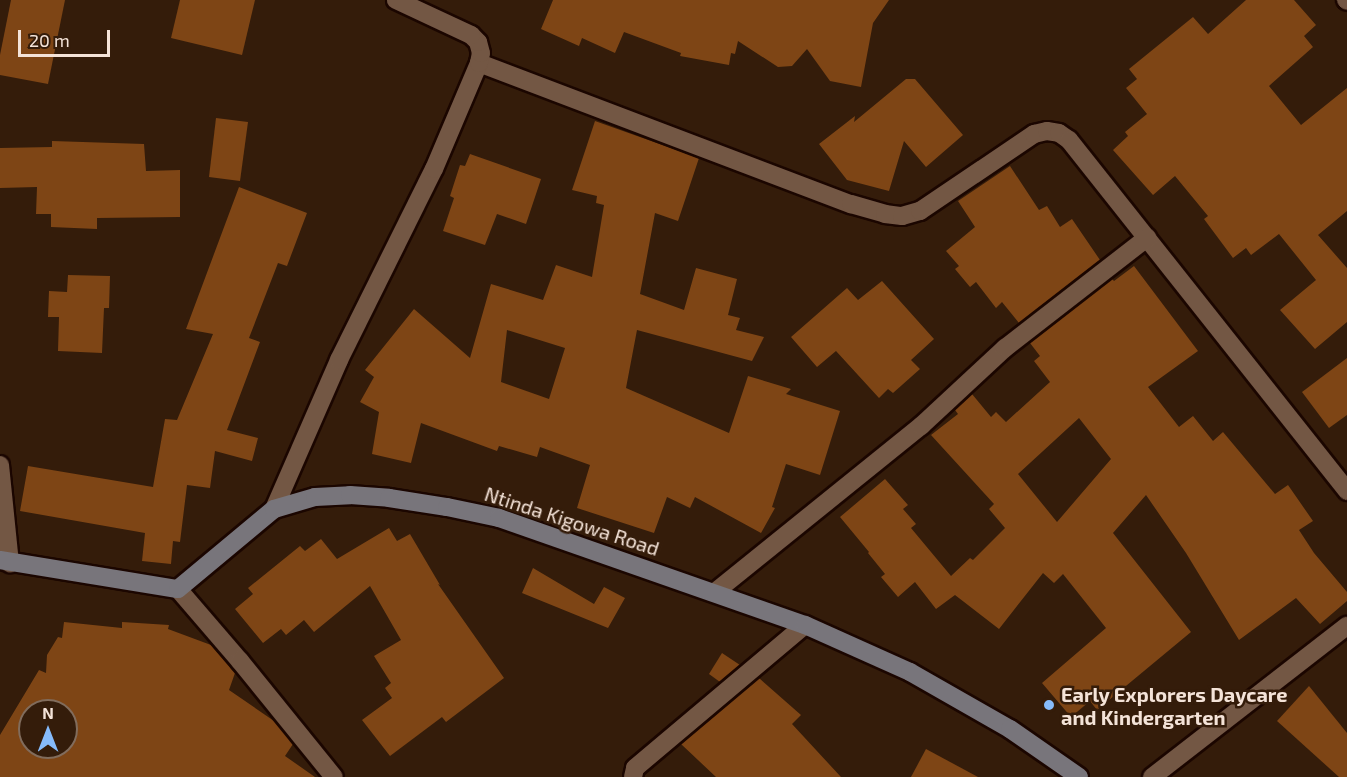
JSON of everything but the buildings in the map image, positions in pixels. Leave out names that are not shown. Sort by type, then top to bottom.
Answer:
[{"type":"street","points":[[274,508],[339,360],[434,169],[479,63],[481,53],[478,42],[471,35],[396,0]]},
{"type":"street","points":[[479,63],[851,204],[885,214],[902,216],[921,211],[1034,134],[1047,131],[1059,133],[1070,140],[1347,492]]},
{"type":"street","points":[[715,592],[921,426],[1005,348],[1147,238]]},
{"type":"street","points":[[0,465],[5,561],[178,589],[240,660],[334,777]]},
{"type":"street","name":"Ntinda Kigowa Road","points":[[178,589],[274,508],[315,497],[350,495],[389,498],[447,507],[499,518],[805,625],[910,672],[1010,729],[1079,777]]},
{"type":"street","points":[[633,777],[635,768],[805,625]]},
{"type":"street","points":[[1152,777],[1347,626]]},
{"type":"place","name":"Early Explorers Daycare and Kindergarten","points":[[1049,705]]}]
